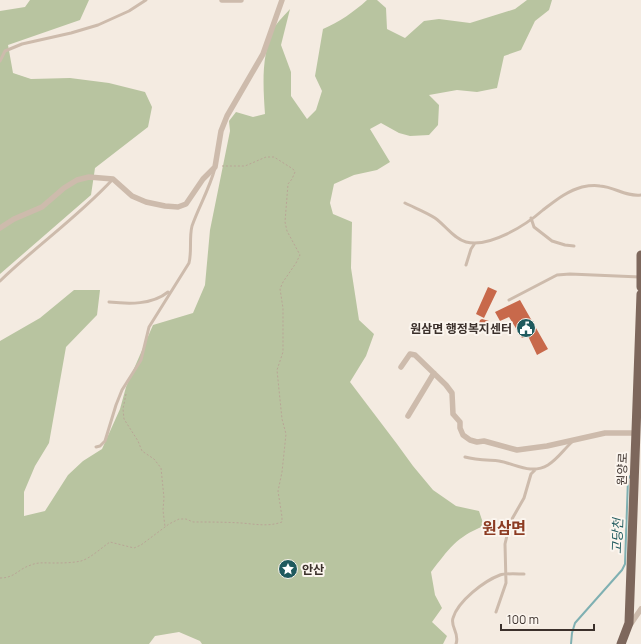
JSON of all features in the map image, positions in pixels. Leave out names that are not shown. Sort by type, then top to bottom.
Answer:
[{"type":"main road","points":[[641,255],[641,287]]},
{"type":"main road","name":"원양로","points":[[621,644],[629,623],[634,476],[639,400],[641,294]]},
{"type":"street","points":[[222,0],[241,0]]},
{"type":"street","points":[[0,228],[14,219],[42,207],[64,188],[77,180],[89,177],[112,179],[132,196],[146,202],[178,207],[186,204],[203,179],[215,166],[221,131],[227,116],[263,54],[270,29],[282,0]]},
{"type":"street","points":[[401,367],[410,354],[415,355],[434,373],[452,393],[453,414],[460,422],[460,428],[463,435],[470,440],[477,442],[484,440],[517,450],[547,446],[605,433],[636,432]]},
{"type":"street","points":[[408,416],[434,373]]},
{"type":"street","points":[[626,630],[641,610]]},
{"type":"lane","points":[[0,61],[5,51],[22,44],[71,33],[98,24],[129,11],[146,0]]},
{"type":"lane","points":[[96,447],[100,446],[105,441],[116,404],[141,360],[149,327],[189,263],[191,255],[190,245],[192,228],[210,185],[215,166]]},
{"type":"lane","points":[[0,282],[40,244],[95,199],[112,179]]},
{"type":"lane","points":[[405,203],[434,218],[465,242],[475,243],[490,241],[509,233],[543,211],[553,201],[581,187],[601,186],[627,195],[641,196]]},
{"type":"lane","points":[[531,218],[534,227],[552,240],[565,245],[574,246]]},
{"type":"lane","points":[[466,265],[475,243]]},
{"type":"lane","points":[[509,300],[557,275],[570,274],[640,277]]},
{"type":"lane","points":[[109,302],[149,302],[162,297],[171,290]]},
{"type":"lane","points":[[465,457],[501,462],[526,469],[536,469],[547,466],[576,439]]},
{"type":"lane","points":[[496,612],[506,583],[504,544],[512,519],[524,498],[531,474],[536,469]]},
{"type":"lane","points":[[456,644],[457,635],[452,623],[453,618],[457,609],[474,591],[499,575],[524,574]]},
{"type":"path","points":[[0,578],[8,578],[16,575],[30,565],[38,563],[81,561],[110,542],[134,548],[141,545],[165,527],[179,519],[186,519],[193,522],[263,525],[282,522],[278,491],[282,472],[286,434],[282,419],[276,370],[283,352],[283,316],[280,289],[300,255],[287,231],[285,222],[288,184],[292,179],[294,172],[293,169],[274,157],[266,157],[245,166],[215,166]]},
{"type":"path","points":[[124,388],[126,394],[123,408],[124,418],[138,441],[142,451],[154,459],[160,468],[164,498],[163,510],[165,527]]},
{"type":"green space","points":[[30,0],[89,0],[80,20],[8,45],[13,73],[31,79],[70,78],[109,83],[145,92],[152,107],[148,127],[95,168],[91,195],[0,274],[0,11],[25,7]]},
{"type":"green space","points":[[367,0],[377,0],[386,8],[387,29],[405,38],[424,21],[439,19],[470,23],[515,9],[527,0],[552,0],[549,10],[535,21],[521,50],[504,56],[497,88],[477,92],[457,90],[429,95],[439,105],[438,125],[429,135],[410,136],[399,133],[381,123],[370,129],[390,162],[377,170],[354,175],[334,184],[330,203],[333,214],[352,222],[351,268],[359,320],[374,334],[366,356],[350,382],[413,466],[433,490],[456,506],[479,511],[484,526],[474,530],[454,544],[431,572],[435,595],[442,608],[432,622],[447,636],[443,644],[202,644],[200,641],[179,632],[155,636],[149,644],[0,644],[0,341],[40,318],[74,290],[100,290],[97,315],[66,347],[49,443],[35,466],[24,492],[24,516],[45,511],[68,475],[83,461],[102,449],[120,409],[126,387],[153,325],[193,313],[205,285],[210,230],[230,131],[229,121],[236,112],[253,117],[265,114],[265,59],[274,28],[290,9],[281,45],[291,72],[291,96],[307,119],[316,110],[322,91],[315,76],[323,29],[357,9]]},
{"type":"building","points":[[488,287],[497,291],[484,318],[476,314]]},
{"type":"building","name":"원삼면 행정복지센터","points":[[520,300],[548,349],[537,355],[528,336],[522,338],[509,317],[500,321],[495,312]]},
{"type":"building","points":[[482,319],[489,321],[487,330],[478,327],[480,320]]},
{"type":"waterway","name":"고당천","points":[[571,644],[575,623],[622,570],[625,564],[628,479],[631,475]]},
{"type":"place","name":"원삼면 행정복지센터","points":[[526,328]]},
{"type":"place","name":"안산","points":[[288,569]]},
{"type":"district","name":"원삼면","points":[[504,528]]}]
